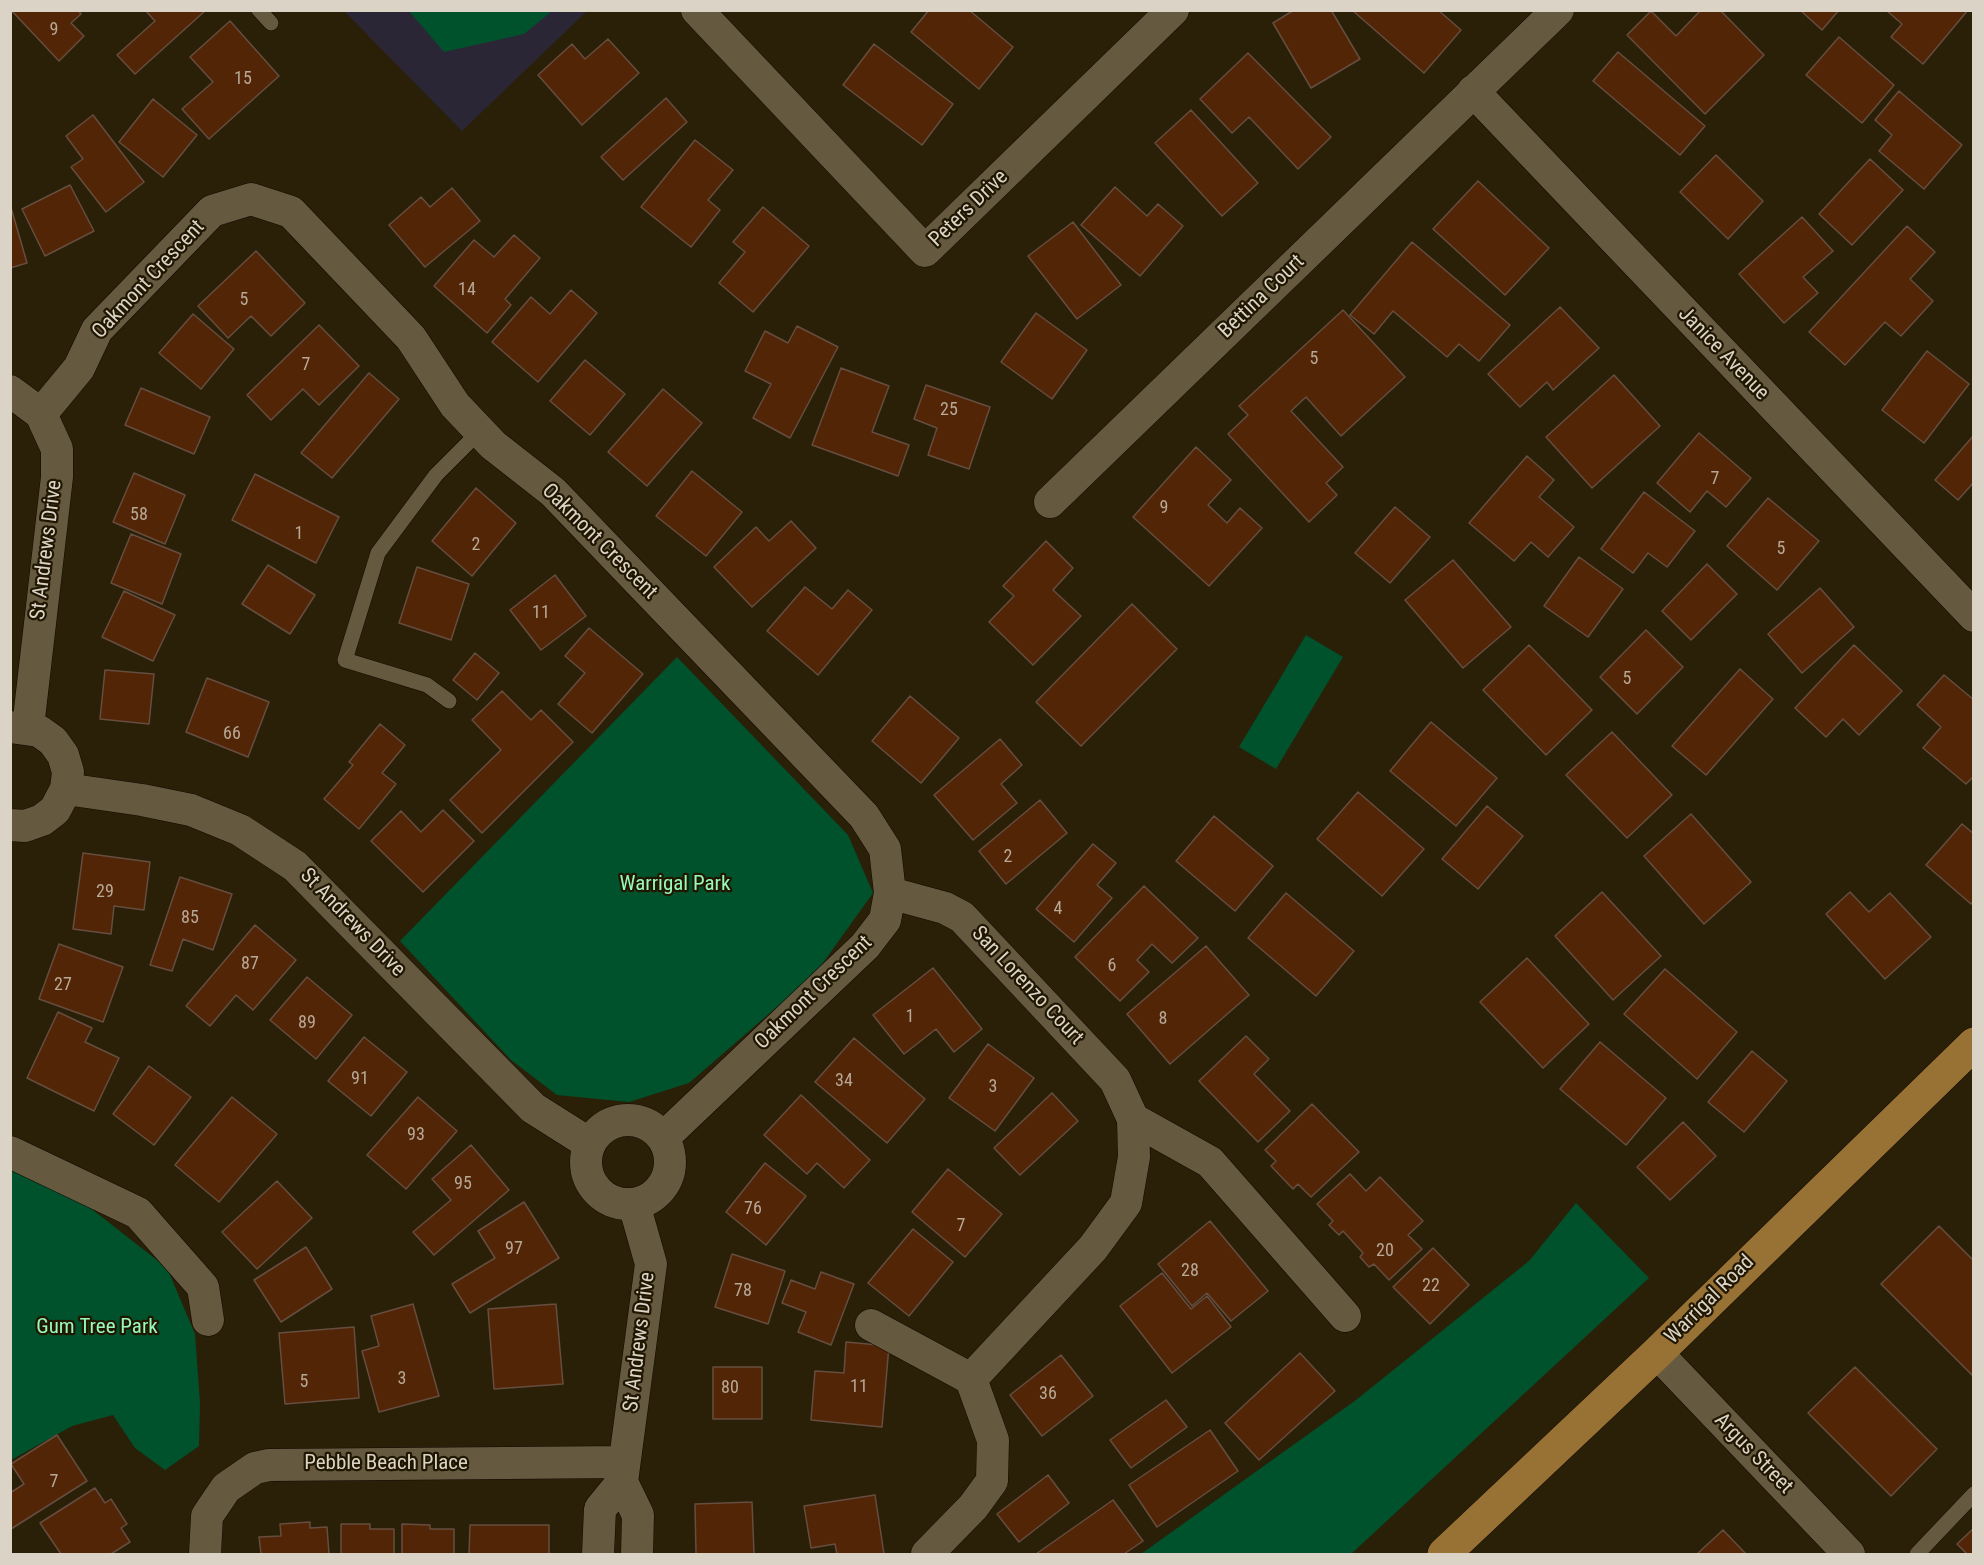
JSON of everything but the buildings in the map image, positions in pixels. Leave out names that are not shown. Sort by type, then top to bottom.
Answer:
[{"type":"highway","name":"Warrigal Road","points":[[1444,1554],[1657,1353],[1974,1044]]},
{"type":"street","name":"Peters Drive","points":[[697,10],[925,251],[1173,10]]},
{"type":"street","name":"Bettina Court","points":[[1050,502],[1558,10]]},
{"type":"street","name":"Janice Avenue","points":[[1473,91],[1974,616]]},
{"type":"street","name":"Oakmont Crescent","points":[[42,414],[79,368],[97,330],[212,211],[252,200],[291,212],[411,338],[455,405],[493,445],[553,492],[864,816],[885,849],[890,893],[885,920],[865,946],[663,1138]]},
{"type":"street","points":[[10,392],[42,414]]},
{"type":"street","name":"St Andrews Drive","points":[[19,727],[57,477],[57,449],[42,414]]},
{"type":"street","points":[[10,825],[25,825],[42,820],[55,810],[66,789],[68,772],[63,755],[53,741],[39,731],[19,727]]},
{"type":"street","name":"St Andrews Drive","points":[[66,789],[192,810],[240,830],[295,866],[533,1108],[590,1144]]},
{"type":"street","name":"San Lorenzo Court","points":[[890,893],[945,908],[962,916],[1115,1080],[1133,1119],[1134,1157],[1126,1203],[1093,1248],[971,1379]]},
{"type":"street","points":[[1133,1119],[1210,1162],[1345,1316]]},
{"type":"street","points":[[625,1120],[640,1122],[653,1128],[663,1138],[668,1149],[670,1164],[668,1178],[660,1191],[648,1200],[634,1204],[617,1203],[604,1197],[593,1187],[587,1173],[586,1159],[590,1144],[598,1132],[611,1124],[625,1120]]},
{"type":"street","points":[[10,1152],[138,1214],[203,1287],[208,1320]]},
{"type":"street","name":"St Andrews Drive","points":[[623,1472],[651,1264],[634,1204]]},
{"type":"street","points":[[871,1325],[971,1379],[993,1440],[992,1481],[973,1507],[927,1554]]},
{"type":"street","name":"Argus Street","points":[[1657,1353],[1849,1554]]},
{"type":"street","name":"Pebble Beach Place","points":[[205,1554],[207,1516],[226,1488],[255,1468],[269,1465],[623,1472]]},
{"type":"street","points":[[598,1554],[600,1509],[623,1472]]},
{"type":"street","points":[[623,1472],[638,1515],[638,1554]]},
{"type":"lane","points":[[259,10],[271,23]]},
{"type":"lane","points":[[449,701],[427,685],[345,660],[378,553],[436,475],[480,431]]},
{"type":"lane","points":[[1917,1554],[1974,1494]]},
{"type":"shaded area","points":[[344,11],[587,11],[462,131]]},
{"type":"green space","points":[[409,11],[552,11],[524,34],[444,52]]},
{"type":"green space","points":[[1306,635],[1343,657],[1276,769],[1239,747]]},
{"type":"green space","name":"Warrigal Park","points":[[677,657],[848,835],[873,893],[815,974],[689,1083],[629,1102],[557,1095],[511,1060],[400,941]]},
{"type":"green space","name":"Gum Tree Park","points":[[10,1168],[66,1189],[167,1268],[195,1334],[200,1403],[199,1446],[165,1470],[135,1448],[113,1415],[72,1426],[11,1460]]},
{"type":"green space","points":[[1576,1203],[1649,1278],[1351,1554],[1141,1554],[1356,1400],[1529,1261]]}]
